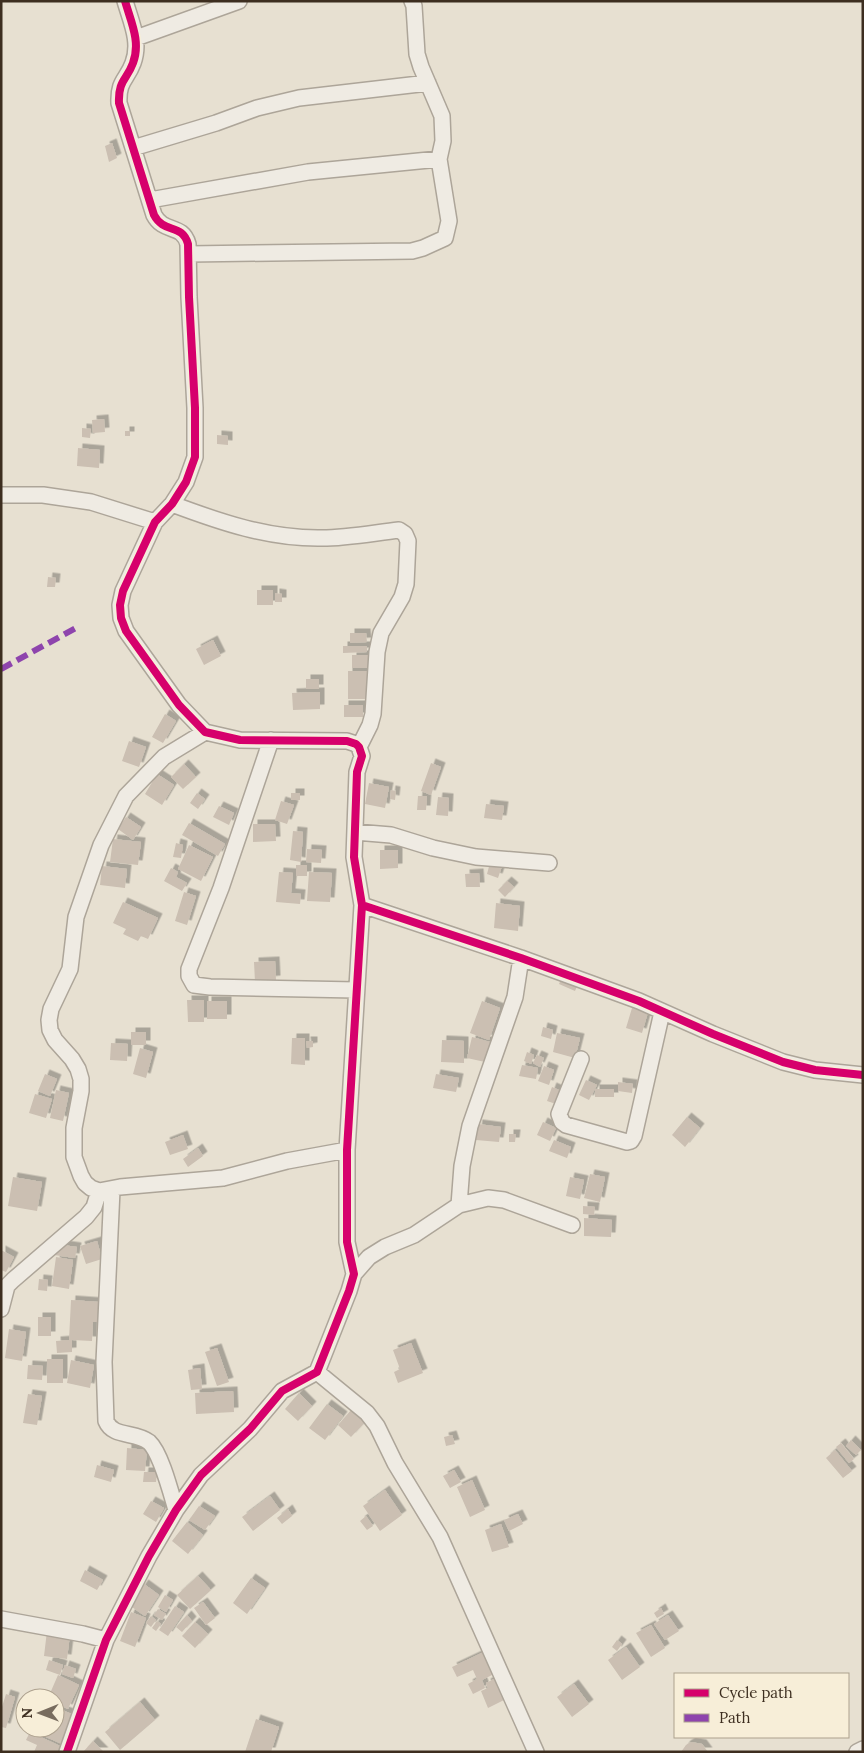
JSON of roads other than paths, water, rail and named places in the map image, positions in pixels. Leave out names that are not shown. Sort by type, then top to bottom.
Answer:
[{"type":"street","points":[[125,1],[136,38],[136,52],[133,65],[121,85],[118,94],[119,103],[154,215],[161,224],[184,235],[188,244],[195,408],[195,457],[186,482],[172,504],[155,522],[123,591],[120,605],[121,618],[126,631],[179,705],[205,732],[240,740],[347,741],[359,747],[362,756],[357,772],[354,857],[362,905],[347,1150],[347,1242],[354,1274]]},
{"type":"street","points":[[136,38],[239,1]]},
{"type":"street","points":[[188,254],[412,251],[445,238],[449,221],[439,158],[443,141],[442,116],[417,54],[412,1]]},
{"type":"street","points":[[133,148],[216,123],[257,108],[299,98],[428,83]]},
{"type":"street","points":[[150,200],[308,172],[439,158]]},
{"type":"street","points":[[1,495],[43,495],[91,502],[155,522]]},
{"type":"street","points":[[172,504],[216,520],[268,534],[322,538],[399,530],[405,534],[408,541],[406,584],[402,597],[380,633],[373,714],[359,747]]},
{"type":"street","points":[[205,732],[164,757],[126,796],[101,845],[76,917],[70,969],[51,1009],[48,1020],[55,1040],[72,1059],[78,1069],[81,1080],[81,1091],[74,1128],[74,1157],[85,1183],[105,1190],[223,1178],[287,1161],[347,1150]]},
{"type":"street","points":[[271,740],[221,888],[189,969],[190,976],[194,985],[210,987],[356,990]]},
{"type":"street","points":[[355,832],[391,834],[433,848],[476,857],[549,863]]},
{"type":"street","points":[[362,905],[521,958],[638,1001],[783,1062],[815,1070],[863,1075]]},
{"type":"street","points":[[459,1205],[462,1166],[470,1126],[515,997],[521,958]]},
{"type":"street","points":[[581,1059],[559,1114],[562,1122],[566,1126],[627,1142],[631,1141],[634,1136],[662,1012]]},
{"type":"street","points":[[1,1309],[7,1286],[22,1271],[86,1218],[105,1190]]},
{"type":"street","points":[[105,1190],[104,1362],[106,1421],[115,1432],[141,1437],[155,1449],[176,1510]]},
{"type":"street","points":[[68,1752],[106,1640],[149,1556],[176,1510],[201,1475],[250,1430],[282,1391],[317,1372],[349,1292],[354,1274],[369,1256],[414,1235],[459,1205],[488,1198],[504,1200],[572,1225]]},
{"type":"street","points":[[317,1372],[367,1414],[377,1426],[395,1463],[440,1536],[536,1752]]},
{"type":"street","points":[[1,1620],[83,1634],[106,1640]]},
{"type":"street","points":[[857,1752],[863,1748]]}]
